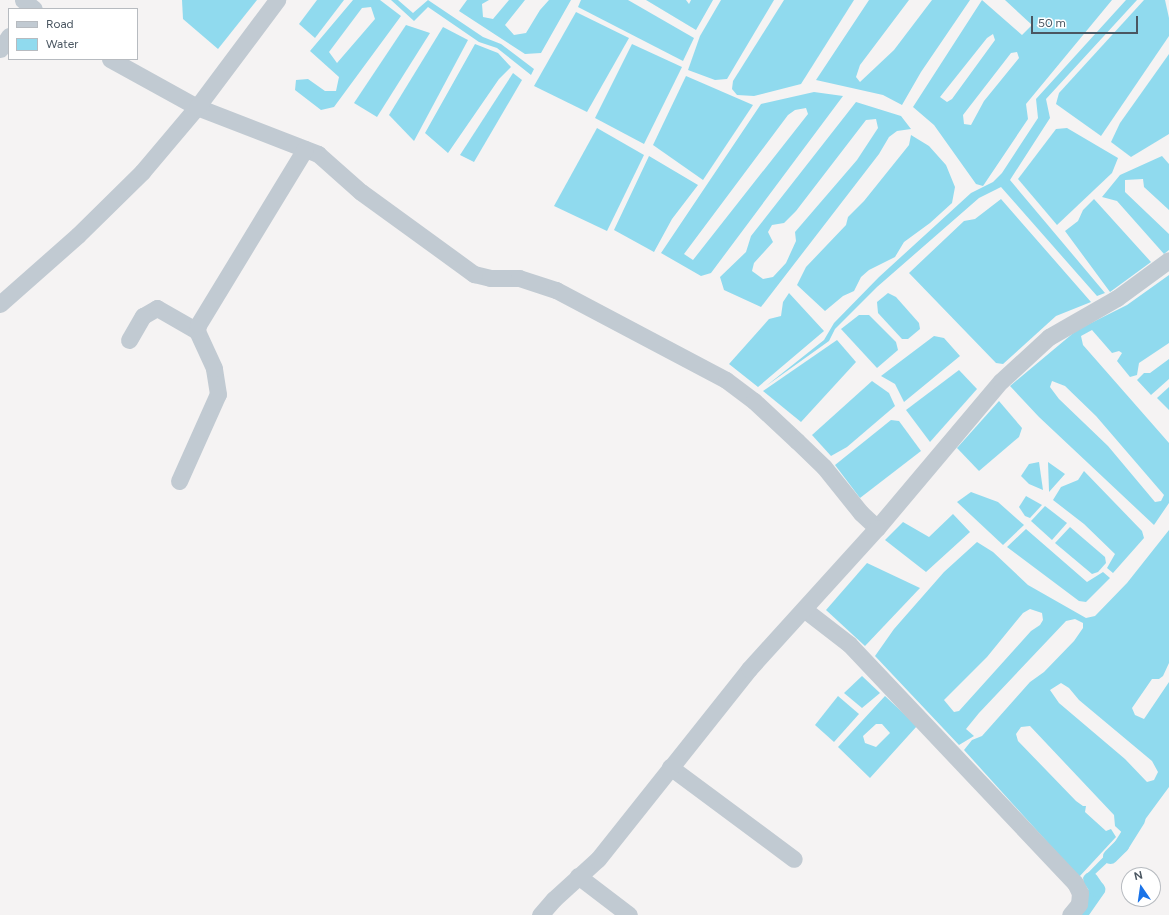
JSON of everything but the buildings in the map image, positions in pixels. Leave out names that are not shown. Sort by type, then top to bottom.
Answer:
[{"type":"street","points":[[0,304],[78,235],[131,183],[197,107],[277,0]]},
{"type":"street","points":[[0,49],[8,37]]},
{"type":"street","points":[[112,60],[197,107],[318,154],[360,192],[474,274],[490,278],[519,278],[556,290],[726,380],[754,401],[824,467],[860,513],[877,528]]},
{"type":"street","points":[[179,481],[218,394],[214,368],[197,331],[198,325],[305,149]]},
{"type":"street","points":[[540,915],[578,876],[598,859],[749,669],[805,610],[877,528],[1001,381],[1063,327],[1116,298],[1169,260]]},
{"type":"street","points":[[128,340],[143,316],[157,308],[197,331]]},
{"type":"street","points":[[805,610],[849,644],[1075,883],[1080,893],[1078,904],[1070,915]]},
{"type":"street","points":[[670,767],[794,860]]},
{"type":"street","points":[[578,876],[629,915]]},
{"type":"water","points":[[182,0],[257,0],[218,49],[183,19]]},
{"type":"water","points":[[317,0],[344,0],[315,38],[299,24]]},
{"type":"water","points":[[353,0],[380,0],[401,16],[334,107],[321,110],[295,90],[296,80],[308,79],[325,91],[336,91],[339,77],[310,51]],"holes":[[[371,7],[375,19],[337,63],[329,52],[362,8]]]},
{"type":"water","points":[[391,0],[398,0],[413,13],[428,0],[483,37],[501,44],[534,69],[531,75],[497,48],[479,42],[428,7],[414,21]]},
{"type":"water","points":[[467,0],[489,0],[482,4],[483,17],[493,19],[509,0],[525,0],[505,25],[514,35],[526,33],[540,10],[549,0],[571,0],[541,53],[525,54],[459,11]]},
{"type":"water","points":[[581,0],[628,0],[694,38],[683,61],[578,7]]},
{"type":"water","points":[[646,0],[686,0],[689,4],[691,0],[713,0],[696,30]]},
{"type":"water","points":[[721,0],[774,0],[727,79],[715,80],[688,70],[700,36]]},
{"type":"water","points":[[784,0],[854,0],[801,84],[754,96],[737,95],[732,89],[733,81]]},
{"type":"water","points":[[869,0],[909,0],[860,65],[856,77],[860,82],[894,50],[932,0],[970,0],[921,72],[902,105],[883,95],[816,80]]},
{"type":"water","points":[[982,0],[1022,35],[1032,25],[1005,0],[1112,0],[1026,104],[1028,119],[983,186],[976,184],[934,125],[913,107]],"holes":[[[993,34],[995,40],[952,99],[947,102],[940,97],[987,38]],[[1017,52],[1019,58],[984,101],[971,125],[964,124],[963,115],[1011,53]]]},
{"type":"water","points":[[1126,0],[1137,0],[1046,99],[1050,118],[1010,180],[1105,293],[1097,296],[1001,187],[979,198],[877,287],[835,329],[829,341],[766,386],[824,340],[834,323],[879,277],[971,193],[993,182],[1002,173],[1038,118],[1036,99]]},
{"type":"water","points":[[1144,0],[1165,0],[1169,18],[1169,36],[1101,136],[1056,104],[1059,93]]},
{"type":"water","points":[[576,12],[629,38],[587,112],[534,86]]},
{"type":"water","points":[[406,25],[430,33],[377,117],[354,103]]},
{"type":"water","points":[[443,27],[468,40],[414,141],[389,115]]},
{"type":"water","points":[[475,44],[498,53],[511,67],[499,79],[448,153],[425,133]]},
{"type":"water","points":[[632,44],[682,67],[644,144],[595,118]]},
{"type":"water","points":[[1169,54],[1169,134],[1131,157],[1111,142],[1120,123]]},
{"type":"water","points":[[513,73],[522,80],[474,162],[460,155]]},
{"type":"water","points":[[686,76],[753,105],[703,180],[653,145]]},
{"type":"water","points":[[814,92],[843,96],[711,273],[701,276],[661,253],[761,104]],"holes":[[[806,108],[808,114],[693,260],[684,254],[788,115],[795,110]]]},
{"type":"water","points":[[856,102],[901,116],[911,129],[897,131],[889,137],[879,154],[761,307],[724,290],[720,277],[746,252],[751,236]],"holes":[[[876,119],[878,128],[857,160],[795,232],[796,241],[786,263],[773,277],[763,279],[752,271],[754,263],[773,242],[768,232],[772,225],[784,223],[796,211],[866,120]]]},
{"type":"water","points":[[597,128],[644,155],[607,231],[554,206]]},
{"type":"water","points":[[1067,128],[1118,158],[1112,173],[1057,225],[1018,179],[1056,129]]},
{"type":"water","points":[[911,135],[929,146],[946,165],[955,187],[952,203],[930,223],[904,242],[895,257],[869,270],[861,277],[854,291],[843,296],[825,311],[797,285],[806,267],[846,225],[848,217],[864,201],[909,145]]},
{"type":"water","points":[[649,156],[698,185],[672,219],[654,252],[614,230]]},
{"type":"water","points":[[1162,156],[1169,164],[1169,210],[1144,187],[1143,179],[1125,180],[1125,192],[1169,234],[1169,250],[1164,254],[1117,201],[1102,197],[1120,175]]},
{"type":"water","points":[[1001,199],[1091,302],[1056,316],[1003,364],[996,363],[909,273],[964,221],[975,219]]},
{"type":"water","points":[[1094,199],[1151,262],[1110,292],[1065,231],[1078,221],[1083,210]]},
{"type":"water","points":[[1169,275],[1169,343],[1139,363],[1137,375],[1130,377],[1117,361],[1122,353],[1119,351],[1112,353],[1092,330],[1081,336],[1083,345],[1169,443],[1169,503],[1154,525],[1039,417],[1010,386],[1077,330],[1127,305]],"holes":[[[1052,381],[1065,386],[1096,416],[1164,495],[1161,501],[1155,502],[1108,446],[1059,399],[1050,387]]]},
{"type":"water","points":[[789,293],[824,331],[758,387],[729,364],[769,319],[781,316],[783,302]]},
{"type":"water","points":[[888,293],[896,297],[919,323],[920,329],[908,339],[902,339],[878,313],[877,302]]},
{"type":"water","points":[[859,315],[869,315],[896,342],[898,350],[877,368],[841,329]]},
{"type":"water","points":[[934,336],[944,338],[960,356],[904,402],[895,384],[881,376]]},
{"type":"water","points":[[837,340],[856,362],[801,422],[763,391]]},
{"type":"water","points":[[1169,359],[1169,379],[1151,395],[1137,380],[1144,373],[1150,373]]},
{"type":"water","points":[[959,370],[977,389],[930,442],[906,410]]},
{"type":"water","points":[[872,381],[889,393],[895,406],[847,447],[831,456],[812,435]]},
{"type":"water","points":[[1169,387],[1169,410],[1157,398]]},
{"type":"water","points":[[999,401],[1022,428],[1019,437],[979,471],[957,448]]},
{"type":"water","points":[[891,420],[899,421],[921,451],[860,498],[835,465]]},
{"type":"water","points":[[1039,462],[1043,490],[1029,484],[1021,476],[1029,464]]},
{"type":"water","points":[[1048,462],[1065,474],[1049,492],[1049,491]]},
{"type":"water","points":[[1084,471],[1142,531],[1144,538],[1113,573],[1107,568],[1115,554],[1084,524],[1053,500],[1061,487],[1078,480]]},
{"type":"water","points":[[971,492],[998,502],[1024,525],[1003,545],[957,502]]},
{"type":"water","points":[[1026,496],[1042,505],[1030,518],[1025,516],[1019,507]]},
{"type":"water","points":[[1045,506],[1067,523],[1052,540],[1031,521]]},
{"type":"water","points":[[953,514],[970,532],[926,572],[885,540],[903,522],[929,537]]},
{"type":"water","points":[[1070,527],[1105,557],[1106,563],[1098,572],[1092,574],[1055,543]]},
{"type":"water","points":[[1026,529],[1087,582],[1103,572],[1110,578],[1086,602],[1079,601],[1007,547]]},
{"type":"water","points":[[1169,530],[1169,663],[1163,676],[1159,679],[1152,679],[1132,708],[1135,715],[1144,719],[1169,682],[1169,787],[1130,840],[1115,826],[1114,815],[1030,726],[1021,727],[1016,734],[1018,741],[1076,801],[1083,806],[1086,806],[1085,812],[1106,831],[1111,829],[1116,837],[1079,877],[964,750],[972,740],[982,736],[1030,682],[1044,672],[1074,641],[1083,628],[1083,623],[1075,619],[1066,621],[979,713],[966,729],[974,736],[959,745],[875,656],[894,629],[944,572],[977,542],[993,552],[1028,585],[1086,618],[1095,616],[1127,583]],"holes":[[[1030,609],[1042,613],[1043,620],[1040,625],[1031,631],[959,711],[954,712],[944,700],[987,657],[1023,613]],[[1061,683],[1069,688],[1079,700],[1152,761],[1158,772],[1154,780],[1147,782],[1125,759],[1059,703],[1050,690]]]},
{"type":"water","points":[[867,563],[920,588],[865,646],[826,610]]},
{"type":"water","points":[[862,676],[880,693],[862,708],[844,693]]},
{"type":"water","points":[[838,696],[859,714],[834,742],[815,725]]},
{"type":"water","points":[[885,696],[917,726],[870,778],[838,747]],"holes":[[[876,724],[882,724],[890,733],[876,747],[865,743],[863,736]]]},
{"type":"water","points":[[1120,840],[1127,844],[1093,876],[1103,892],[1096,899],[1091,894],[1091,887],[1083,878]]},
{"type":"waterway","points":[[1110,856],[1121,845],[1137,819]]},
{"type":"waterway","points":[[1079,915],[1097,889],[1090,879]]}]
